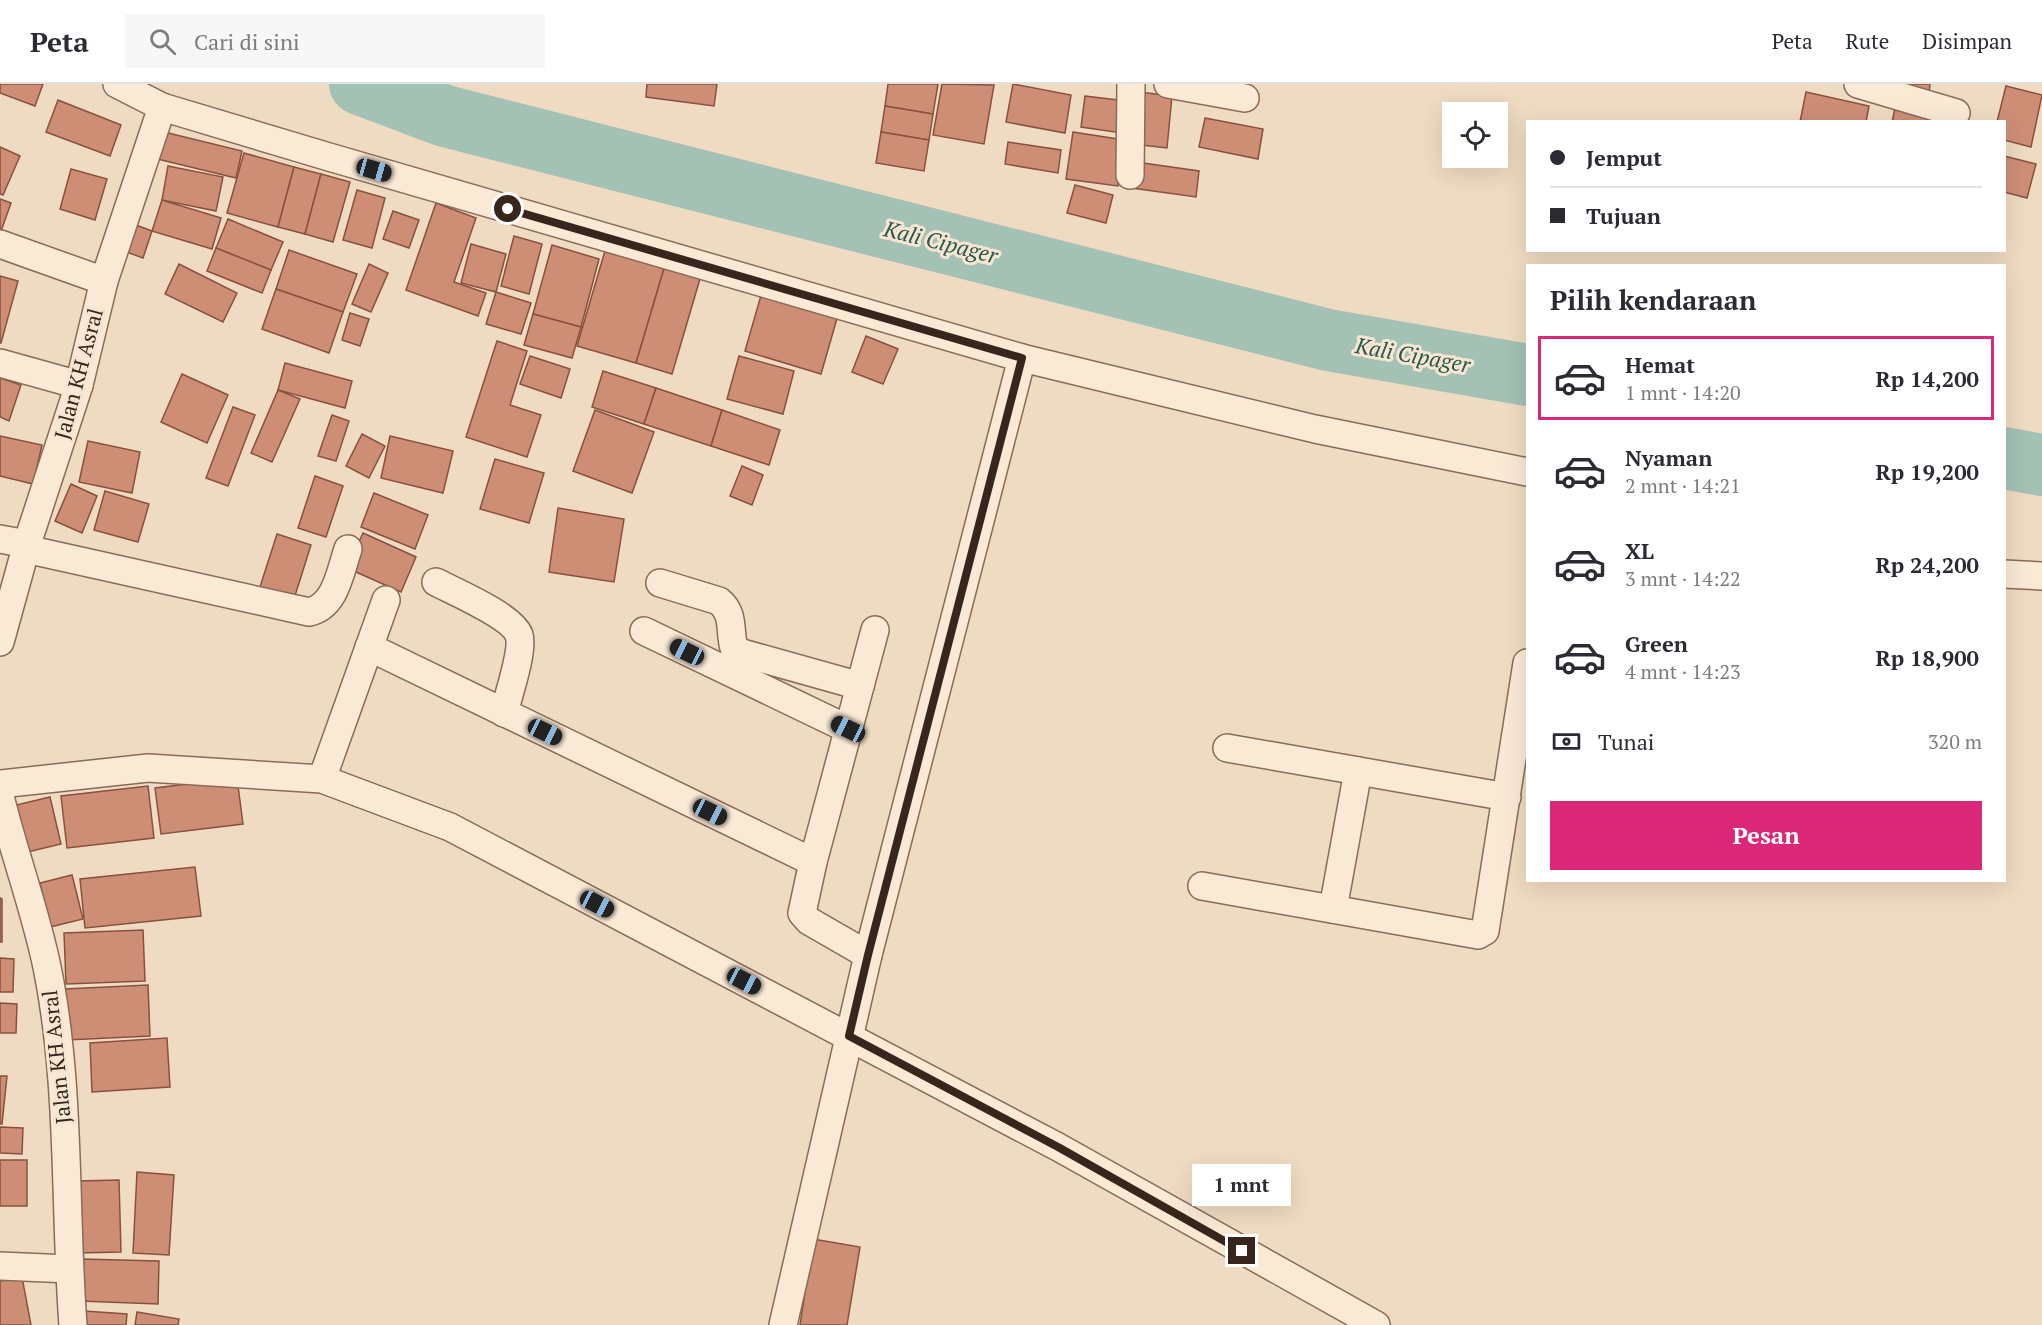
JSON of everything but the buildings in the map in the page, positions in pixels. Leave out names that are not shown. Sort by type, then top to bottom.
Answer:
[{"type":"street","points":[[117,84],[162,107],[1022,358],[1315,429],[1526,472]]},
{"type":"street","points":[[1130,175],[1131,84]]},
{"type":"street","points":[[1168,84],[1245,98]]},
{"type":"street","points":[[1858,84],[1956,113]]},
{"type":"street","name":"Jalan KH Asral","points":[[0,642],[26,546],[79,385],[104,281],[162,107]]},
{"type":"street","points":[[0,244],[104,281]]},
{"type":"street","points":[[783,1325],[868,955],[1022,358]]},
{"type":"street","points":[[0,363],[79,385]]},
{"type":"street","points":[[0,538],[309,612],[320,610],[330,600],[348,549]]},
{"type":"street","points":[[2006,574],[2042,576]]},
{"type":"street","points":[[436,582],[510,622],[519,635],[519,648],[504,712]]},
{"type":"street","points":[[660,583],[719,601],[726,607],[731,615],[734,648],[742,654],[860,686]]},
{"type":"street","points":[[322,779],[386,600]]},
{"type":"street","points":[[709,663],[726,607]]},
{"type":"street","points":[[868,955],[809,921],[802,913],[813,862],[875,630]]},
{"type":"street","points":[[644,632],[848,729]]},
{"type":"street","points":[[369,647],[813,862]]},
{"type":"street","points":[[1202,886],[1478,935],[1485,931],[1526,670]]},
{"type":"street","points":[[1227,748],[1507,797]]},
{"type":"street","points":[[0,784],[148,768],[322,779],[450,827],[1058,1147],[1376,1325]]},
{"type":"street","points":[[1333,909],[1358,771]]},
{"type":"street","name":"Jalan KH Asral","points":[[0,796],[6,844],[30,899],[47,968],[59,1049],[64,1103],[73,1325]]},
{"type":"street","points":[[0,1266],[69,1269]]},
{"type":"waterway","name":"Kali Cipager","points":[[360,84],[445,116],[1328,340],[1526,375]]},
{"type":"waterway","name":"Kali Cipager","points":[[2006,458],[2042,465]]},
{"type":"route","points":[[508,209],[1022,358],[849,1036],[1058,1147],[1242,1251]]}]
